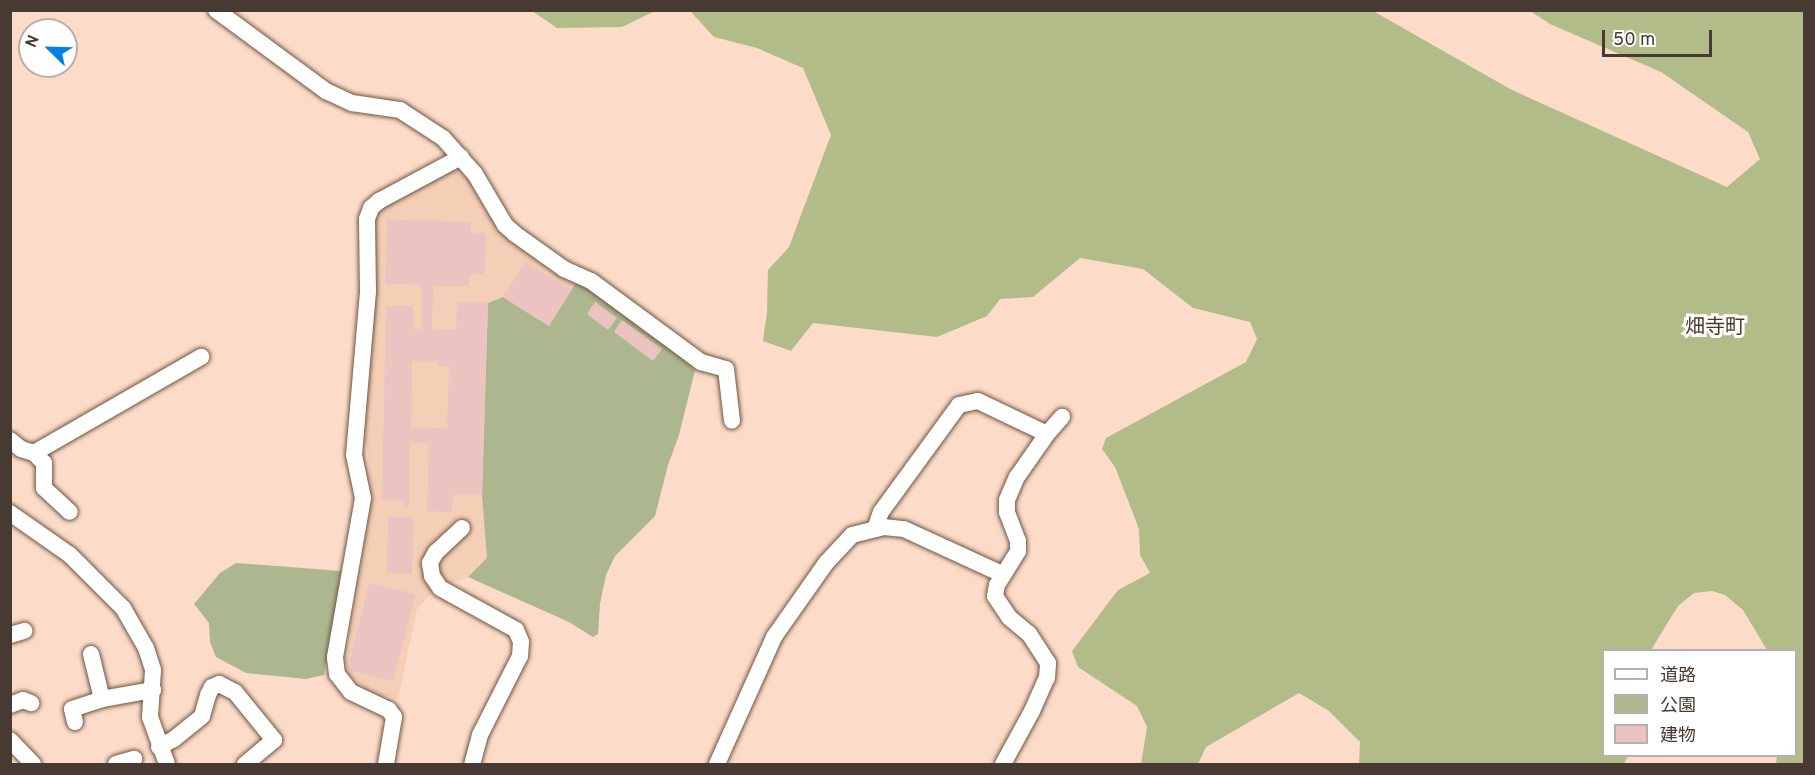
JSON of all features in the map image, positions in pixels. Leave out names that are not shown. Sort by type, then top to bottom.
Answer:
[{"type":"street","points":[[216,10],[326,91],[352,103],[389,107],[409,114],[443,138],[462,157],[505,225],[515,234],[564,269],[591,281],[701,362],[726,369],[732,420]]},
{"type":"street","points":[[386,765],[394,717],[389,710],[351,692],[337,674],[335,657],[363,498],[354,455],[368,292],[367,219],[371,208],[379,201],[462,157]]},
{"type":"street","points":[[34,453],[201,357]]},
{"type":"street","points":[[875,529],[881,513],[959,405],[978,400],[1047,434]]},
{"type":"street","points":[[1003,765],[1047,678],[1048,663],[1029,634],[999,605],[995,596],[1002,574],[1018,551],[1018,541],[1007,512],[1010,490],[1047,434],[1062,417]]},
{"type":"street","points":[[10,440],[34,453],[44,463],[44,488],[70,512]]},
{"type":"street","points":[[10,513],[70,555],[123,608],[146,648],[153,670],[150,717],[167,765]]},
{"type":"street","points":[[462,528],[443,543],[436,552],[430,563],[432,576],[440,588],[516,630],[521,642],[520,656],[480,735],[472,765]]},
{"type":"street","points":[[717,765],[774,637],[826,562],[852,535],[875,529],[904,529],[1002,574]]},
{"type":"street","points":[[91,654],[102,699]]},
{"type":"street","points":[[159,747],[174,739],[202,716],[208,695],[213,687],[219,684],[235,692],[274,740],[245,765]]},
{"type":"street","points":[[75,722],[72,709],[102,699],[153,690]]},
{"type":"street","points":[[10,705],[23,700],[31,703]]},
{"type":"street","points":[[10,740],[28,763]]},
{"type":"street","points":[[116,765],[134,759]]},
{"type":"shaded area","points":[[456,171],[472,180],[494,213],[695,370],[655,516],[615,556],[606,575],[600,603],[598,634],[593,637],[569,622],[468,577],[434,590],[417,609],[398,699],[368,691],[350,674],[346,665],[370,511],[371,487],[364,419],[373,219],[383,207],[448,172]]},
{"type":"green space","points":[[532,11],[655,11],[622,27],[557,28]]},
{"type":"green space","points":[[690,11],[1373,11],[1512,90],[1727,187],[1760,159],[1748,132],[1661,72],[1550,24],[1530,11],[1804,11],[1804,764],[1776,764],[1777,757],[1797,757],[1797,649],[1766,649],[1743,610],[1725,595],[1712,591],[1694,593],[1678,606],[1652,649],[1602,649],[1602,757],[1628,757],[1624,764],[1359,764],[1360,742],[1329,711],[1299,693],[1206,747],[1198,764],[1141,764],[1147,727],[1137,706],[1078,667],[1072,651],[1118,590],[1150,573],[1140,555],[1139,529],[1115,467],[1102,449],[1106,438],[1246,362],[1257,339],[1250,322],[1193,308],[1143,269],[1080,258],[1033,297],[1000,299],[987,316],[937,337],[813,323],[791,351],[763,341],[767,312],[768,270],[789,247],[831,135],[803,68],[757,48],[714,37]]},
{"type":"green space","points":[[577,281],[670,347],[695,370],[655,516],[615,556],[606,575],[600,603],[598,634],[593,637],[569,622],[468,577],[487,558],[482,495],[488,303],[503,297],[549,326]]},
{"type":"green space","points":[[236,563],[341,571],[324,675],[306,679],[246,673],[216,657],[210,642],[209,623],[194,604],[220,573]]},
{"type":"building","points":[[387,219],[471,222],[471,233],[486,233],[485,274],[470,274],[469,286],[433,286],[432,329],[456,330],[457,302],[488,303],[482,495],[453,495],[452,512],[427,511],[429,443],[410,443],[409,507],[402,507],[402,501],[382,500],[386,306],[413,306],[413,329],[421,329],[422,285],[385,284]],"holes":[[[412,361],[438,362],[438,366],[449,366],[447,429],[411,428]]]},
{"type":"building","points":[[525,262],[571,290],[549,326],[503,297]]},
{"type":"building","points":[[595,302],[617,318],[608,330],[587,314]]},
{"type":"building","points":[[622,320],[662,349],[653,361],[614,332]]},
{"type":"building","points":[[388,517],[414,517],[412,574],[387,573]]},
{"type":"building","points":[[369,583],[416,594],[393,681],[350,671],[350,660]]},
{"type":"district","name":"畑寺町","points":[[1715,328]]}]
